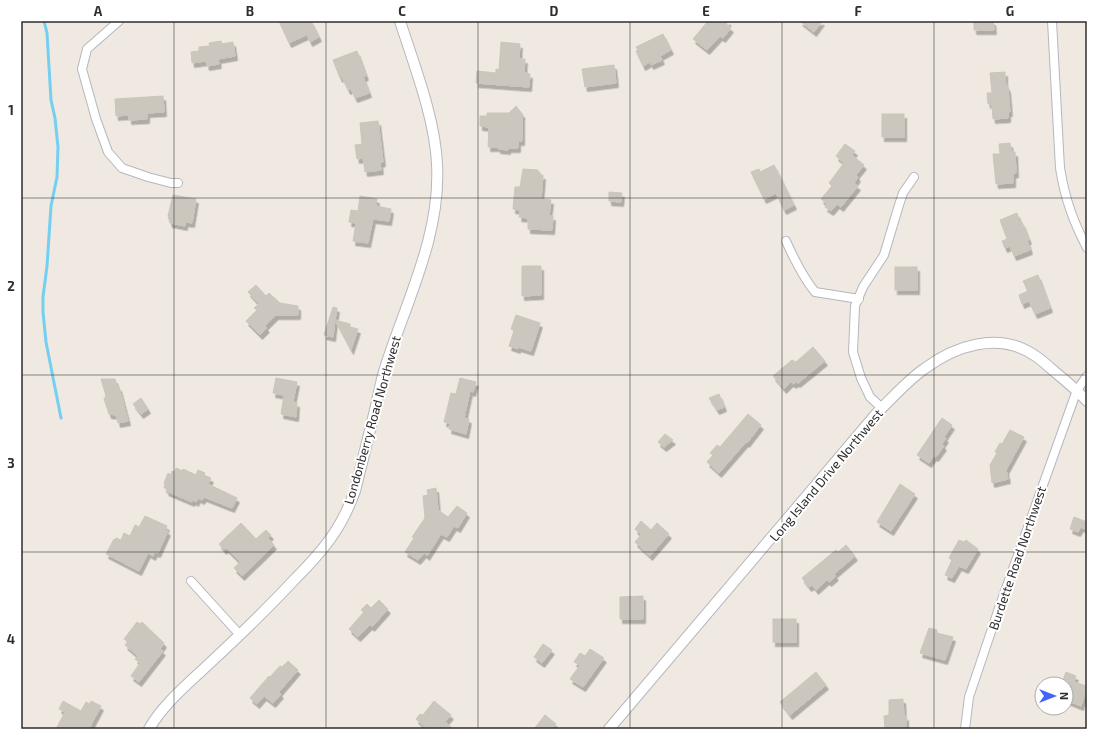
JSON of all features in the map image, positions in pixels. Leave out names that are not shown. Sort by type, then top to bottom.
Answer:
[{"type":"street","points":[[118,21],[87,48],[82,69],[96,119],[108,152],[122,168],[170,184],[178,184]]},
{"type":"street","name":"Londonberry Road Northwest","points":[[149,729],[173,698],[262,615],[317,556],[338,528],[355,491],[386,364],[426,249],[434,214],[437,192],[438,164],[434,136],[423,93],[400,21]]},
{"type":"street","points":[[1052,21],[1060,168],[1064,191],[1071,213],[1087,248]]},
{"type":"street","points":[[882,408],[870,397],[861,378],[853,352],[855,306],[864,287],[884,255],[903,193],[914,177]]},
{"type":"street","points":[[786,241],[796,264],[815,292],[858,299]]},
{"type":"street","name":"Long Island Drive Northwest","points":[[610,729],[882,408],[922,370],[941,357],[959,348],[982,343],[1002,342],[1020,347],[1034,354],[1077,390],[1087,401]]},
{"type":"street","name":"Burdette Road Northwest","points":[[965,729],[969,697],[998,608],[1077,390],[1087,376]]},
{"type":"street","points":[[191,581],[240,635]]},
{"type":"building","points":[[279,21],[311,21],[319,37],[310,42],[307,35],[289,43]]},
{"type":"building","points":[[708,21],[729,21],[726,24],[731,28],[723,38],[720,36],[707,50],[693,39]]},
{"type":"building","points":[[800,21],[822,21],[814,32]]},
{"type":"building","points":[[974,21],[993,21],[994,30],[974,30]]},
{"type":"building","points":[[663,34],[671,50],[660,56],[662,60],[651,65],[650,62],[643,66],[636,51],[638,50],[636,47]]},
{"type":"building","points":[[221,41],[222,44],[233,42],[235,56],[218,59],[219,64],[207,66],[206,61],[192,63],[191,52],[199,51],[199,47],[210,46],[209,43]]},
{"type":"building","points":[[501,42],[520,44],[519,59],[525,59],[524,73],[530,74],[529,87],[476,83],[477,71],[496,73],[496,69],[499,70]]},
{"type":"building","points":[[357,51],[366,76],[363,77],[369,93],[355,98],[351,89],[348,90],[342,77],[340,78],[333,60]]},
{"type":"building","points":[[614,65],[616,83],[585,87],[582,69]]},
{"type":"building","points":[[1005,72],[1005,82],[1008,89],[1010,112],[1008,112],[1008,118],[993,119],[992,104],[988,104],[987,93],[992,93],[990,73]]},
{"type":"building","points":[[163,96],[164,112],[147,113],[147,119],[129,120],[129,115],[116,116],[115,99]]},
{"type":"building","points":[[516,106],[523,115],[522,141],[518,141],[518,148],[508,148],[508,150],[498,149],[498,147],[488,147],[489,127],[480,126],[480,116],[487,116],[487,113],[509,113]]},
{"type":"building","points":[[882,114],[904,114],[904,137],[882,137]]},
{"type":"building","points":[[378,121],[383,162],[380,163],[381,170],[365,172],[363,158],[357,159],[355,145],[362,144],[360,123]]},
{"type":"building","points":[[1010,143],[1011,152],[1015,152],[1016,173],[1013,174],[1013,183],[996,184],[993,154],[1000,154],[999,144]]},
{"type":"building","points":[[845,144],[855,151],[852,155],[864,165],[856,175],[858,177],[854,183],[858,186],[841,207],[837,204],[831,211],[825,207],[827,204],[821,199],[832,186],[829,183],[844,163],[836,156]]},
{"type":"building","points":[[774,165],[794,205],[784,210],[776,193],[764,199],[751,172],[759,169],[760,172]]},
{"type":"building","points":[[523,169],[538,170],[540,175],[543,175],[541,199],[551,200],[549,216],[553,216],[552,230],[528,229],[528,218],[519,217],[520,210],[513,209],[515,187],[520,187]]},
{"type":"building","points":[[609,192],[622,193],[621,202],[609,201]]},
{"type":"building","points":[[173,195],[196,199],[192,223],[185,222],[185,226],[170,223],[168,216]]},
{"type":"building","points":[[360,196],[377,199],[376,206],[391,209],[389,221],[373,219],[368,243],[353,241],[356,223],[349,222],[351,210],[358,211]]},
{"type":"building","points":[[1017,213],[1020,223],[1022,222],[1029,240],[1027,240],[1030,250],[1014,256],[1010,246],[1005,248],[1002,241],[1007,239],[1000,220]]},
{"type":"building","points":[[522,266],[541,266],[541,295],[522,296]]},
{"type":"building","points":[[895,267],[917,267],[917,290],[895,290]]},
{"type":"building","points":[[1038,275],[1050,308],[1035,314],[1029,301],[1022,304],[1019,295],[1028,291],[1023,281]]},
{"type":"building","points":[[256,285],[266,296],[269,293],[280,303],[298,306],[298,315],[276,315],[265,326],[267,328],[260,335],[246,321],[257,310],[254,308],[259,304],[248,292]]},
{"type":"building","points":[[333,307],[337,308],[333,337],[324,335]]},
{"type":"building","points":[[516,315],[540,323],[531,351],[509,346],[514,331],[511,329]]},
{"type":"building","points":[[335,320],[350,324],[350,327],[358,329],[351,350]]},
{"type":"building","points":[[813,347],[825,361],[798,383],[796,382],[794,384],[791,382],[784,389],[773,376],[792,360],[796,362]]},
{"type":"building","points":[[276,378],[297,382],[293,402],[297,403],[296,417],[281,414],[284,395],[273,393]]},
{"type":"building","points":[[460,378],[476,382],[473,392],[470,391],[464,418],[469,419],[466,434],[449,429],[450,423],[444,422],[451,393],[456,394]]},
{"type":"building","points":[[101,379],[115,379],[117,386],[119,387],[128,421],[118,423],[116,415],[109,414],[104,399],[106,396]]},
{"type":"building","points":[[719,394],[724,407],[717,410],[709,398]]},
{"type":"building","points":[[141,398],[148,409],[141,414],[133,404]]},
{"type":"building","points":[[748,414],[761,425],[747,443],[746,442],[719,473],[707,462],[713,455],[710,453],[717,445],[720,447]]},
{"type":"building","points":[[942,418],[952,425],[944,437],[946,438],[942,444],[944,446],[936,457],[934,456],[929,463],[917,455]]},
{"type":"building","points":[[1010,430],[1024,437],[1006,470],[1008,479],[992,483],[990,465],[997,453],[995,452],[1000,443],[1002,444]]},
{"type":"building","points":[[665,434],[673,440],[664,447],[658,442]]},
{"type":"building","points":[[176,468],[183,471],[183,469],[196,475],[198,470],[205,473],[204,475],[211,478],[208,484],[237,498],[232,508],[204,497],[202,500],[198,498],[196,502],[193,500],[192,502],[166,491],[167,489],[164,488],[164,483],[168,473],[171,475],[172,471],[175,472]]},
{"type":"building","points":[[900,484],[915,494],[891,531],[877,522]]},
{"type":"building","points":[[436,488],[438,510],[448,517],[457,506],[467,513],[458,528],[454,526],[447,537],[441,534],[427,556],[424,553],[418,560],[405,552],[414,538],[412,537],[425,518],[423,496],[428,495],[427,490]]},
{"type":"building","points":[[145,516],[167,526],[165,530],[168,531],[158,553],[155,552],[153,556],[148,553],[139,571],[106,554],[114,539],[115,540],[116,538],[121,540],[124,533],[130,536],[135,525],[139,527]]},
{"type":"building","points":[[1074,517],[1087,522],[1087,530],[1081,527],[1078,532],[1070,529]]},
{"type":"building","points":[[641,521],[651,530],[657,523],[669,534],[650,556],[635,542],[641,535],[635,529]]},
{"type":"building","points":[[241,523],[256,539],[266,530],[271,535],[268,538],[274,545],[242,576],[234,568],[240,562],[226,548],[224,550],[219,544]]},
{"type":"building","points":[[959,540],[964,542],[966,540],[978,549],[966,569],[959,566],[952,578],[945,575],[952,560],[949,558]]},
{"type":"building","points":[[846,545],[855,556],[834,574],[836,576],[829,582],[827,580],[816,590],[812,585],[809,587],[802,578],[836,550],[838,552]]},
{"type":"building","points":[[643,596],[643,619],[620,619],[620,597]]},
{"type":"building","points":[[379,600],[388,609],[372,627],[370,625],[358,637],[349,629],[364,612],[361,610],[367,604],[371,608]]},
{"type":"building","points":[[773,619],[796,619],[796,642],[773,642]]},
{"type":"building","points":[[137,622],[140,624],[142,622],[164,643],[160,649],[163,651],[139,682],[131,676],[140,663],[135,659],[138,656],[125,645],[128,642],[124,639]]},
{"type":"building","points":[[929,628],[937,630],[937,633],[953,637],[945,660],[920,653]]},
{"type":"building","points":[[543,644],[552,650],[542,663],[534,657]]},
{"type":"building","points":[[590,649],[604,658],[583,687],[570,679],[580,665],[574,662],[580,653],[585,656]]},
{"type":"building","points":[[288,661],[298,670],[279,692],[281,694],[273,703],[264,696],[257,704],[250,698],[269,676],[270,677],[280,666],[282,667]]},
{"type":"building","points":[[816,672],[826,685],[790,715],[780,702]]},
{"type":"building","points":[[1066,672],[1076,676],[1074,682],[1074,676],[1064,676]]},
{"type":"building","points":[[1074,682],[1087,686],[1081,706],[1074,703]]},
{"type":"building","points":[[903,699],[906,726],[904,729],[885,729],[884,716],[889,715],[889,700]]},
{"type":"building","points":[[63,701],[81,711],[86,702],[90,704],[91,701],[101,706],[89,729],[56,729],[65,712],[59,709]]},
{"type":"building","points":[[434,701],[451,715],[445,722],[453,729],[427,729],[416,719],[420,714],[423,715]]},
{"type":"building","points":[[545,715],[556,724],[552,729],[534,729]]},
{"type":"waterway","points":[[44,21],[47,33],[51,100],[55,118],[58,147],[57,177],[51,206],[43,312],[46,342],[61,418]]}]
